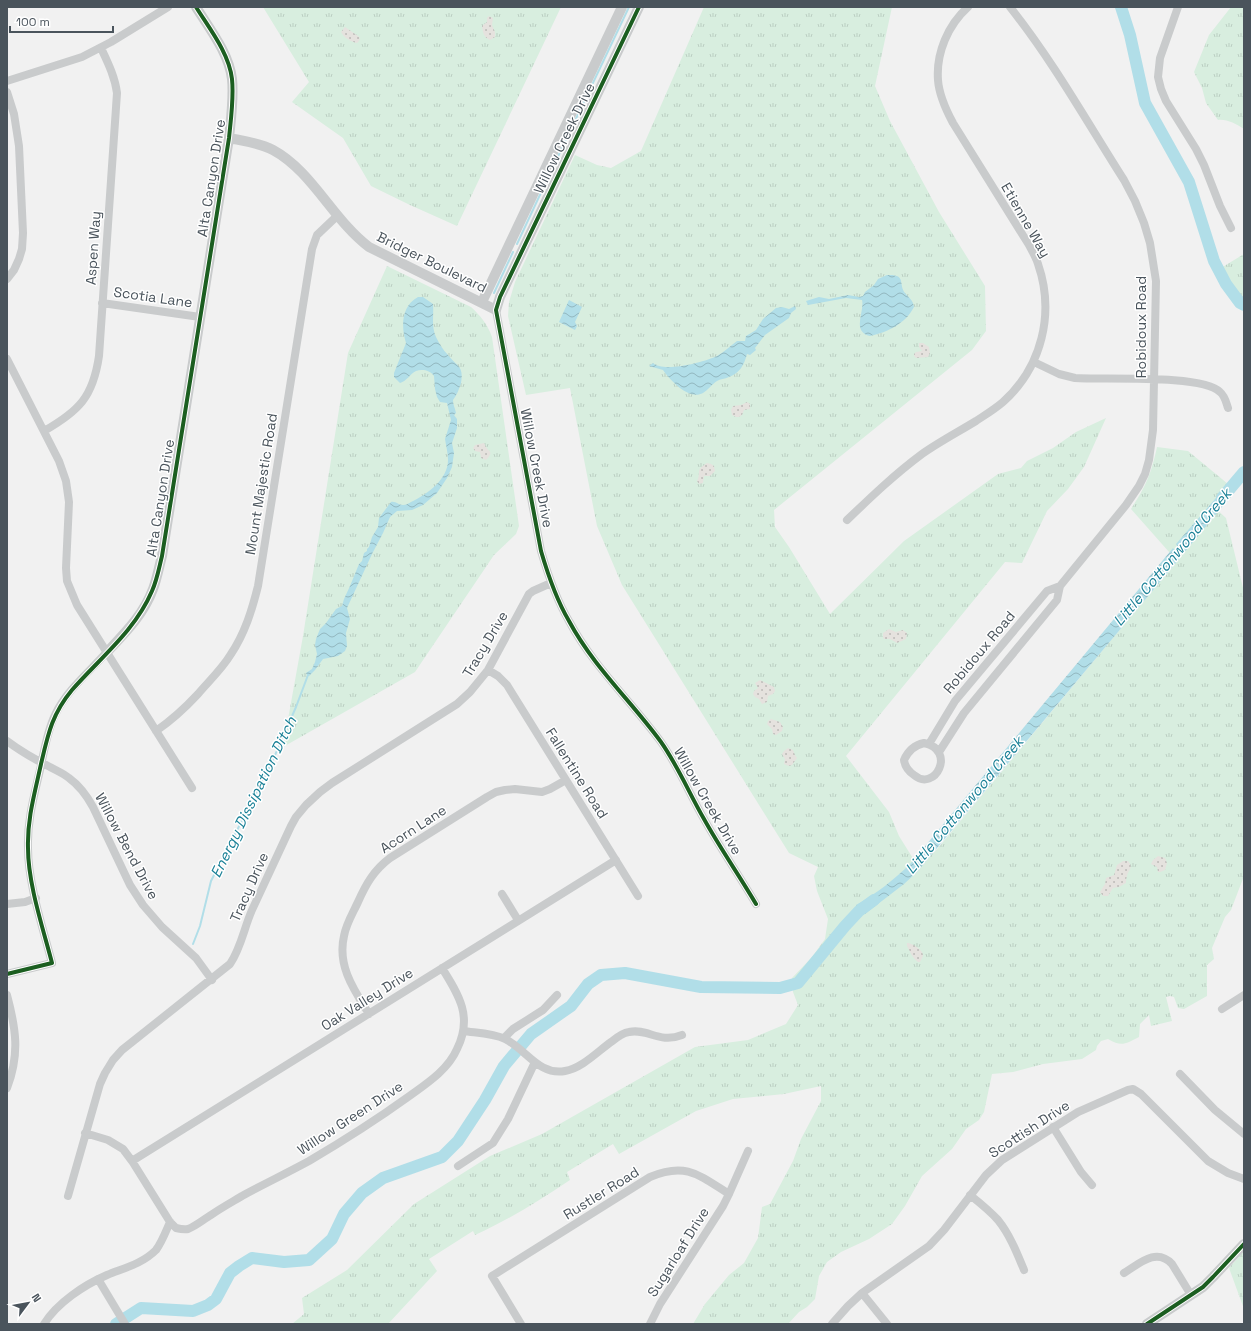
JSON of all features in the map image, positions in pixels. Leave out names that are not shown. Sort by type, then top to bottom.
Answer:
[{"type":"street","points":[[7,81],[69,62],[101,48],[168,7]]},
{"type":"street","name":"Alta Canyon Drive","points":[[7,974],[52,963],[29,866],[28,848],[30,813],[49,731],[58,709],[73,689],[138,617],[153,591],[162,556],[229,138],[233,104],[232,77],[228,64],[222,50],[196,7]]},
{"type":"street","name":"Willow Creek Drive","points":[[482,302],[622,7]]},
{"type":"street","name":"Willow Creek Drive","points":[[638,7],[503,290],[496,310],[541,551],[558,600],[569,622],[593,658],[646,723],[668,753],[702,815],[756,904]]},
{"type":"street","name":"Etienne Way","points":[[847,520],[889,480],[908,465],[1002,402],[1016,388],[1034,362],[1042,335],[1045,315],[1045,295],[1038,262],[953,123],[941,96],[938,80],[938,65],[944,41],[953,24],[968,7]]},
{"type":"street","name":"Robidoux Road","points":[[1010,7],[1048,59],[1112,161],[1135,200],[1144,223],[1150,243],[1156,281],[1154,430],[1152,446],[1145,474],[1139,486],[1126,505],[1060,586],[1057,600],[964,713],[939,752],[942,759],[940,768],[927,780],[918,779],[908,771],[904,760],[906,756],[919,744],[929,744],[955,701],[1047,591],[1060,586]]},
{"type":"street","points":[[1178,7],[1160,58],[1158,77],[1166,101],[1187,134],[1204,165],[1220,206],[1231,228]]},
{"type":"street","name":"Aspen Way","points":[[44,431],[75,411],[84,400],[92,386],[96,371],[118,93],[112,70],[101,48]]},
{"type":"street","points":[[7,92],[14,114],[20,146],[23,233],[22,249],[19,259],[14,270],[7,279]]},
{"type":"street","name":"Bridger Boulevard","points":[[229,138],[261,145],[272,149],[283,156],[302,173],[337,216],[369,247],[496,310]]},
{"type":"street","name":"Mount Majestic Road","points":[[156,731],[183,710],[217,673],[232,654],[252,610],[258,586],[312,249],[317,235],[337,216]]},
{"type":"street","name":"Scotia Lane","points":[[102,303],[200,317]]},
{"type":"street","points":[[7,359],[63,471],[69,491],[66,568],[67,581],[77,605],[192,788]]},
{"type":"street","points":[[1034,362],[1059,374],[1075,378],[1196,382],[1212,386],[1220,391],[1228,408]]},
{"type":"street","name":"Tracy Drive","points":[[68,1196],[85,1133],[100,1084],[105,1073],[113,1060],[132,1041],[212,980],[230,964],[236,956],[246,922],[291,826],[306,805],[332,783],[457,704],[470,692],[488,670],[530,594],[533,591],[551,583]]},
{"type":"street","name":"Fallentine Road","points":[[488,670],[498,676],[507,685],[638,896]]},
{"type":"street","name":"Willow Bend Drive","points":[[7,740],[19,749],[70,778],[86,796],[130,885],[143,906],[162,927],[196,958],[212,980]]},
{"type":"street","points":[[929,744],[939,752]]},
{"type":"street","name":"Acorn Lane","points":[[368,1014],[349,981],[345,969],[342,946],[348,923],[366,884],[373,874],[390,858],[487,797],[505,790],[542,792],[566,780]]},
{"type":"street","name":"Oak Valley Drive","points":[[132,1161],[616,860]]},
{"type":"street","points":[[502,894],[518,920]]},
{"type":"street","points":[[7,904],[25,902],[36,898]]},
{"type":"street","name":"Willow Green Drive","points":[[170,1222],[176,1228],[187,1229],[241,1196],[308,1162],[363,1128],[443,1069],[454,1055],[463,1031],[464,1018],[459,996],[442,968]]},
{"type":"street","points":[[7,995],[14,1020],[16,1043],[14,1066],[7,1088]]},
{"type":"street","points":[[507,1040],[513,1029],[543,1010],[557,995]]},
{"type":"street","points":[[1222,1009],[1244,995]]},
{"type":"street","points":[[463,1031],[507,1040],[527,1054],[541,1067],[547,1070],[564,1071],[580,1065],[618,1037],[629,1032],[640,1032],[666,1038],[675,1038],[682,1035]]},
{"type":"street","points":[[458,1166],[493,1143],[508,1119],[535,1062]]},
{"type":"street","points":[[1180,1074],[1215,1110],[1244,1134]]},
{"type":"street","name":"Scottish Drive","points":[[832,1324],[848,1306],[862,1294],[929,1246],[986,1175],[1002,1160],[1087,1107],[1133,1089],[1141,1094],[1208,1161],[1228,1173],[1244,1179]]},
{"type":"street","points":[[1053,1127],[1081,1172],[1092,1185]]},
{"type":"street","points":[[45,1324],[52,1312],[72,1295],[98,1279],[130,1267],[147,1257],[156,1249],[170,1222],[132,1161],[122,1149],[116,1144],[85,1133]]},
{"type":"street","name":"Sugarloaf Drive","points":[[650,1324],[660,1304],[729,1194],[748,1151]]},
{"type":"street","name":"Rustler Road","points":[[522,1324],[492,1276],[650,1177],[663,1172],[676,1170],[688,1171],[699,1175],[729,1194]]},
{"type":"street","points":[[970,1195],[990,1211],[1006,1231],[1024,1270]]},
{"type":"street","points":[[1147,1324],[1191,1295],[1213,1277],[1244,1244]]},
{"type":"street","points":[[1124,1273],[1152,1257],[1163,1257],[1172,1264],[1191,1295]]},
{"type":"street","points":[[98,1279],[125,1324]]},
{"type":"street","points":[[862,1294],[887,1324]]},
{"type":"green space","points":[[263,7],[561,7],[457,226],[371,186],[343,138],[292,102],[309,82]]},
{"type":"green space","points":[[704,7],[892,7],[875,86],[890,121],[939,212],[985,286],[986,331],[972,350],[774,510],[775,527],[830,614],[904,541],[998,474],[1021,468],[1027,461],[1053,448],[1076,432],[1106,418],[1084,467],[1068,489],[1047,511],[1022,563],[1005,562],[846,756],[889,812],[899,836],[919,868],[938,848],[1177,561],[1131,509],[1147,480],[1153,465],[1157,447],[1188,451],[1228,484],[1211,504],[1226,518],[1244,592],[1244,876],[1231,910],[1225,917],[1212,948],[1214,959],[1207,965],[1207,996],[1184,1009],[1178,1008],[1174,997],[1166,997],[1172,1021],[1151,1026],[1149,1015],[1140,1024],[1139,1037],[1127,1043],[1120,1044],[1108,1039],[1101,1041],[1096,1050],[1082,1059],[1043,1064],[1013,1072],[992,1074],[984,1112],[979,1120],[966,1129],[952,1149],[922,1176],[905,1206],[892,1224],[869,1239],[841,1252],[827,1262],[819,1276],[815,1299],[799,1312],[788,1324],[693,1324],[705,1304],[729,1275],[744,1263],[758,1238],[762,1207],[770,1204],[793,1161],[801,1139],[821,1101],[821,1086],[784,1094],[733,1099],[696,1111],[619,1154],[613,1144],[567,1172],[570,1180],[536,1202],[500,1223],[475,1235],[473,1231],[429,1259],[437,1271],[388,1324],[292,1324],[304,1314],[302,1298],[347,1270],[414,1204],[490,1156],[542,1134],[695,1047],[748,1040],[786,1024],[798,1005],[793,992],[792,978],[812,957],[825,939],[828,919],[817,891],[814,876],[818,867],[789,853],[622,585],[597,526],[570,388],[526,395],[508,316],[509,302],[515,282],[575,155],[597,165],[611,168],[641,151]]},
{"type":"green space","points":[[1231,7],[1244,7],[1244,129],[1228,121],[1218,120],[1206,103],[1202,88],[1194,72],[1209,35]]},
{"type":"green space","points":[[1244,254],[1244,300],[1230,286],[1221,268]]},
{"type":"green space","points":[[387,266],[471,307],[486,324],[492,337],[519,526],[516,534],[494,555],[415,672],[283,747],[303,636],[348,353]]},
{"type":"green space","points":[[1244,1251],[1244,1309],[1229,1268]]},
{"type":"sand","points":[[489,16],[493,18],[492,25],[495,32],[495,37],[490,40],[485,36],[482,26],[487,22],[487,18]]},
{"type":"sand","points":[[345,27],[360,38],[357,43],[352,42],[342,34],[341,32]]},
{"type":"sand","points":[[919,343],[923,343],[929,347],[930,353],[928,357],[916,358],[914,356],[916,352],[922,351],[919,347]]},
{"type":"sand","points":[[747,402],[750,404],[750,409],[744,410],[742,415],[739,417],[732,415],[731,410],[733,406],[741,405]]},
{"type":"sand","points":[[484,443],[490,452],[486,460],[481,458],[480,452],[475,451],[473,448],[475,445]]},
{"type":"sand","points":[[707,463],[714,466],[715,471],[710,476],[704,476],[703,483],[699,484],[697,481],[699,470]]},
{"type":"sand","points":[[889,629],[896,632],[903,630],[907,633],[906,639],[897,643],[890,639],[884,639],[883,633]]},
{"type":"sand","points":[[760,680],[774,687],[775,691],[773,694],[768,696],[767,702],[762,704],[753,694],[758,688],[755,683]]},
{"type":"sand","points":[[771,719],[780,722],[783,727],[782,731],[776,735],[773,734],[772,729],[767,724]]},
{"type":"sand","points":[[788,748],[793,750],[797,758],[792,765],[789,766],[784,764],[785,759],[782,754]]},
{"type":"sand","points":[[1158,856],[1165,858],[1167,863],[1165,870],[1160,872],[1158,872],[1157,867],[1151,864]]},
{"type":"sand","points":[[1123,861],[1128,861],[1131,865],[1126,883],[1119,887],[1113,888],[1108,896],[1103,896],[1100,892],[1105,884],[1106,878],[1114,875],[1117,865]]},
{"type":"sand","points":[[907,943],[914,945],[923,953],[920,962],[918,962],[913,956],[907,946]]},
{"type":"water","points":[[887,275],[893,275],[900,278],[903,290],[912,301],[914,307],[901,323],[889,330],[877,334],[870,336],[864,334],[861,330],[860,321],[862,300],[846,298],[808,305],[806,301],[819,297],[829,299],[848,295],[859,297],[863,296],[878,279]]},
{"type":"water","points":[[418,297],[423,297],[433,304],[434,333],[444,351],[461,369],[462,373],[461,383],[453,400],[456,413],[454,415],[457,419],[457,428],[452,443],[454,453],[452,467],[437,493],[423,505],[412,510],[397,511],[390,517],[347,608],[350,619],[346,633],[347,646],[345,651],[338,656],[323,659],[309,676],[306,673],[312,669],[315,662],[317,654],[315,645],[320,629],[336,609],[342,606],[359,564],[362,561],[364,553],[367,551],[372,537],[378,527],[379,518],[391,502],[405,505],[424,495],[441,480],[447,467],[448,457],[445,439],[451,420],[447,403],[440,402],[437,397],[434,376],[426,370],[421,370],[414,372],[405,381],[400,383],[394,377],[394,373],[406,343],[403,330],[405,311],[412,301]]},
{"type":"water","points":[[569,300],[582,307],[575,322],[577,326],[575,330],[559,322]]},
{"type":"water","points":[[795,306],[796,309],[791,313],[789,318],[765,335],[755,348],[756,350],[750,355],[747,354],[739,371],[727,378],[717,381],[703,393],[698,395],[686,392],[675,384],[663,370],[649,366],[653,363],[658,366],[666,367],[684,366],[717,356],[737,341],[745,341],[746,336],[756,330],[763,319],[776,308],[782,307],[789,309]]},
{"type":"water","points":[[1228,484],[1236,490],[1183,554],[1176,544]]},
{"type":"water","points":[[1173,548],[1180,558],[917,872],[865,914],[856,905],[885,886],[911,863]]},
{"type":"waterway","name":"Energy Dissipation Ditch","points":[[553,167],[629,7]]},
{"type":"waterway","name":"Little Cottonwood Creek","points":[[1121,7],[1130,35],[1145,103],[1189,182],[1214,261],[1226,284],[1240,303],[1244,305]]},
{"type":"waterway","name":"Energy Dissipation Ditch","points":[[517,244],[545,184]]},
{"type":"waterway","name":"Energy Dissipation Ditch","points":[[494,293],[513,252]]},
{"type":"waterway","name":"Little Cottonwood Creek","points":[[1222,498],[1244,472]]},
{"type":"waterway","name":"Energy Dissipation Ditch","points":[[193,944],[200,926],[211,881],[272,762],[308,675]]},
{"type":"waterway","name":"Little Cottonwood Creek","points":[[116,1324],[141,1308],[193,1311],[208,1305],[216,1299],[230,1273],[252,1258],[284,1262],[309,1260],[332,1239],[344,1214],[362,1193],[383,1178],[442,1157],[458,1141],[485,1100],[504,1066],[531,1034],[571,1006],[588,984],[601,975],[625,973],[701,987],[780,988],[798,983],[845,926],[859,911],[874,900]]},
{"type":"cycle path","points":[[7,974],[52,963],[40,921],[30,876],[28,837],[32,806],[44,753],[55,716],[72,690],[116,644],[136,619],[154,587],[162,556],[229,138],[233,93],[230,69],[223,50],[196,7]]},
{"type":"cycle path","points":[[639,7],[500,297],[496,310],[541,551],[556,596],[564,613],[589,653],[667,751],[710,830],[756,904]]},
{"type":"cycle path","points":[[1147,1324],[1203,1287],[1244,1244]]}]
